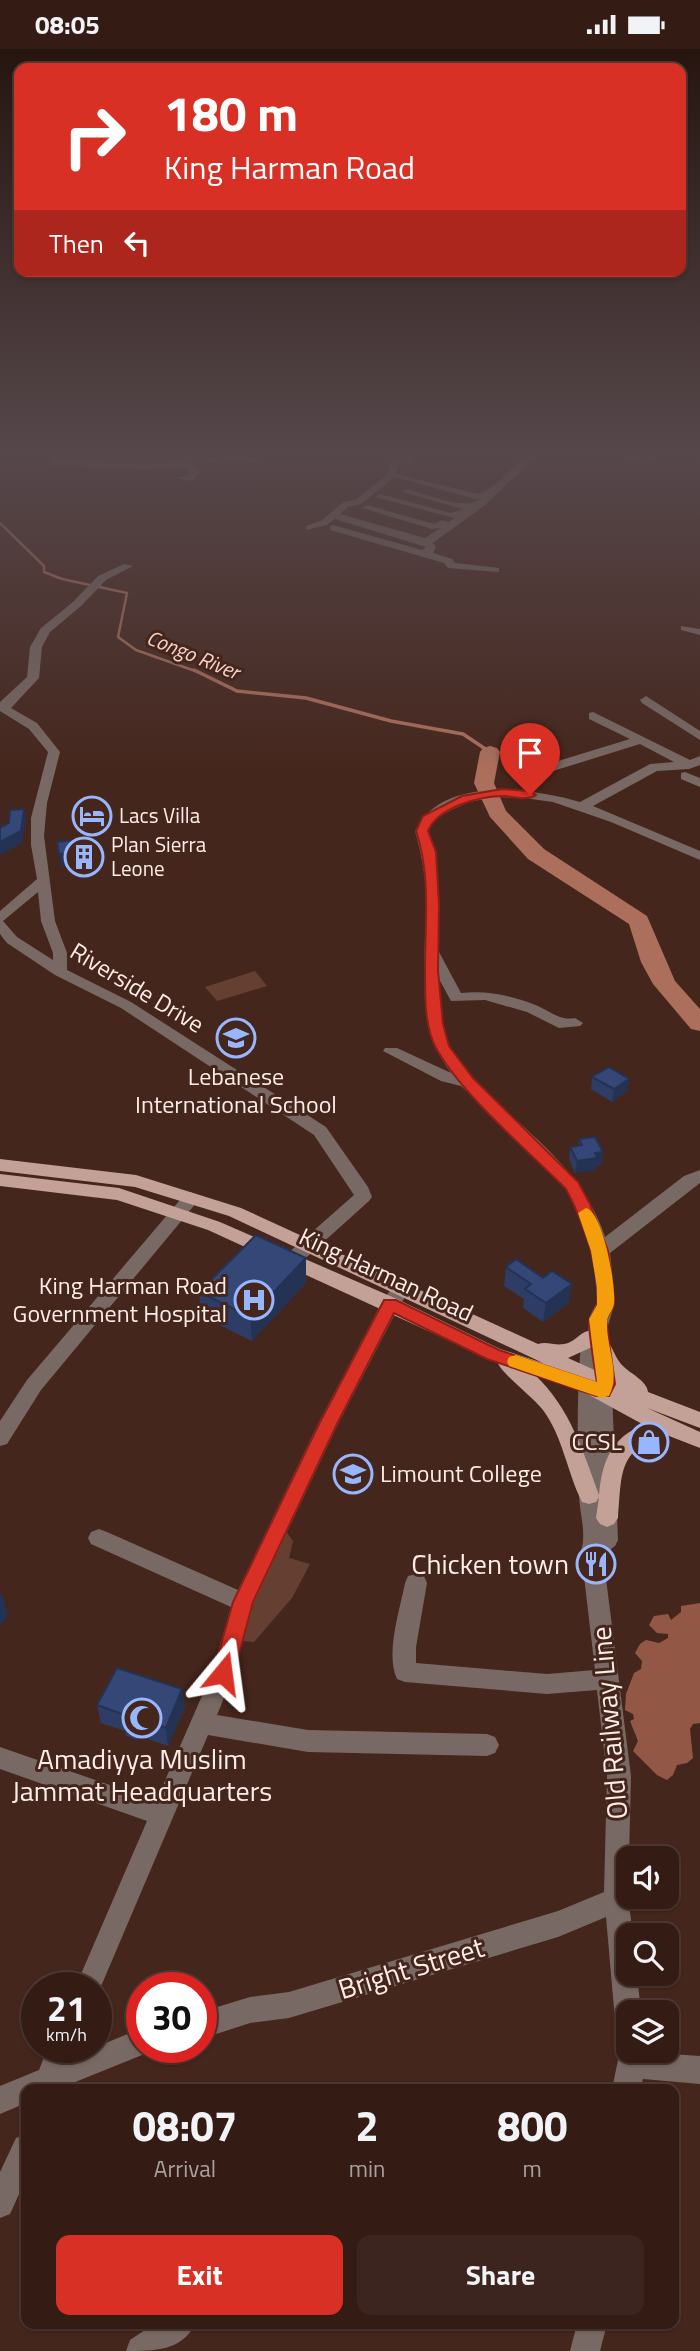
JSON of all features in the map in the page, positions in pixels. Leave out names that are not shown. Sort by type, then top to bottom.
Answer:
[{"type":"main road","name":"King Harman Road","points":[[0,1165],[136,1181],[293,1259],[516,1341],[665,1417],[700,1440]]},
{"type":"main road","name":"King Harman Road","points":[[0,1180],[119,1194],[235,1212],[308,1246],[493,1354],[596,1384]]},
{"type":"main road","points":[[516,1341],[568,1353],[595,1338],[621,1377],[665,1417],[618,1450],[607,1518]]},
{"type":"main road","points":[[493,1354],[521,1374],[553,1405],[589,1496]]},
{"type":"main road","name":"King Harman Road","points":[[665,1417],[700,1420]]},
{"type":"street","points":[[442,559],[452,566],[495,570]]},
{"type":"street","points":[[60,972],[60,953],[48,921],[41,848],[37,843],[38,810],[54,752],[33,726],[2,707],[33,678],[36,647],[46,630],[102,578],[128,566]]},
{"type":"street","points":[[685,628],[700,632]]},
{"type":"street","points":[[646,700],[700,736]]},
{"type":"street","points":[[593,716],[691,767],[700,783]]},
{"type":"street","points":[[549,768],[641,740]]},
{"type":"street","points":[[581,807],[654,767],[691,767]]},
{"type":"street","name":"Old Railway Line","points":[[592,1551],[607,1540],[596,1384],[595,1338],[598,1319],[606,1305],[600,1251],[592,1226],[572,1186],[468,1081],[442,1046],[436,1024],[431,951],[433,904],[429,852],[422,831],[428,818],[456,803],[480,795],[502,793],[547,797],[581,807],[700,856]]},
{"type":"street","points":[[0,918],[44,880]]},
{"type":"street","name":"Riverside Drive","points":[[0,925],[12,940],[60,972],[125,1005],[320,1131],[362,1191],[363,1197],[293,1259]]},
{"type":"street","points":[[431,951],[456,997],[486,995],[532,1009],[564,1025],[575,1023]]},
{"type":"street","points":[[391,1051],[447,1077],[468,1081]]},
{"type":"street","points":[[600,1251],[690,1180],[700,1176]]},
{"type":"street","points":[[0,1439],[34,1385],[186,1205]]},
{"type":"street","points":[[95,1972],[161,1814],[203,1723],[223,1673],[243,1602],[328,1424],[396,1296]]},
{"type":"street","name":"Old Railway Line","points":[[596,1384],[589,1496],[595,1540],[592,1551],[619,1776],[618,1846]]},
{"type":"street","points":[[99,1538],[243,1602]]},
{"type":"street","points":[[416,1583],[405,1647],[405,1672],[547,1684],[608,1679]]},
{"type":"street","points":[[203,1723],[308,1741],[488,1745]]},
{"type":"street","points":[[0,1758],[161,1814]]},
{"type":"street","name":"Bright Street","points":[[217,2021],[250,2010],[289,2005],[558,1924],[616,1899]]},
{"type":"street","name":"Old Railway Line","points":[[618,1909],[626,2000]]},
{"type":"street","points":[[47,2084],[126,2048]]},
{"type":"street","points":[[47,2084],[56,2063]]},
{"type":"street","points":[[630,2068],[700,2070]]},
{"type":"street","points":[[0,2099],[21,2092]]},
{"type":"street","points":[[0,2204],[21,2159]]},
{"type":"street","points":[[141,2351],[173,2329]]},
{"type":"street","points":[[585,2351],[592,2329]]},
{"type":"shaded area","points":[[255,971],[267,986],[217,1001],[205,987]]},
{"type":"shaded area","points":[[285,1530],[293,1541],[289,1558],[310,1564],[292,1598],[254,1642],[233,1640]]},
{"type":"shaded area","points":[[700,1603],[700,1723],[693,1724],[690,1729],[693,1758],[687,1763],[677,1765],[673,1775],[667,1780],[657,1775],[633,1751],[638,1741],[630,1721],[634,1719],[633,1714],[625,1710],[626,1694],[634,1673],[641,1669],[642,1661],[635,1653],[640,1644],[646,1640],[659,1643],[668,1638],[668,1634],[657,1633],[649,1625],[654,1616],[668,1614],[671,1620],[681,1612],[681,1606]]},
{"type":"building","points":[[24,809],[21,831],[0,842],[0,828],[9,823],[10,810]]},
{"type":"building","points":[[89,838],[92,851],[59,854],[57,842]]},
{"type":"building","points":[[609,1067],[629,1079],[614,1089],[592,1077]]},
{"type":"building","points":[[595,1137],[603,1152],[595,1153],[597,1158],[577,1161],[570,1147],[582,1145],[579,1139]]},
{"type":"building","points":[[256,1235],[306,1258],[250,1317],[199,1292]]},
{"type":"building","points":[[516,1259],[543,1278],[552,1271],[572,1284],[546,1303],[525,1289],[531,1284],[506,1267]]},
{"type":"building","points":[[117,1668],[182,1689],[166,1728],[137,1718],[134,1722],[123,1719],[125,1715],[97,1705]]},
{"type":"waterway","name":"Congo River","points":[[37,559],[44,566],[44,572],[62,579],[127,593],[118,637],[136,650],[198,672]]},
{"type":"waterway","name":"Congo River","points":[[194,670],[237,691],[306,698],[391,721],[463,734],[490,752]]},
{"type":"waterway","points":[[490,752],[484,783],[497,813],[536,854],[639,921],[653,962],[665,984],[700,1024]]},
{"type":"slow traffic","points":[[516,1362],[602,1391],[606,1384],[598,1340],[598,1319],[606,1305],[605,1288],[600,1251],[586,1213]]},
{"type":"place","name":"Lacs Villa","points":[[92,816]]},
{"type":"place","name":"Plan Sierra Leone","points":[[84,857]]},
{"type":"place","name":"Lebanese International School","points":[[236,1038]]},
{"type":"place","name":"King Harman Road Government Hospital","points":[[254,1300]]},
{"type":"place","name":"CCSL","points":[[649,1442]]},
{"type":"place","name":"Limount College","points":[[353,1474]]},
{"type":"place","name":"Chicken town","points":[[596,1564]]},
{"type":"place","name":"Amadiyya Muslim Jammat Headquarters","points":[[142,1718]]},
{"type":"route","points":[[223,1673],[243,1602],[328,1424],[390,1304],[493,1354],[602,1391],[606,1384],[598,1340],[598,1319],[606,1305],[605,1288],[600,1251],[582,1204],[572,1186],[468,1081],[442,1046],[436,1024],[432,992],[433,904],[429,852],[422,831],[428,818],[466,798],[502,793],[530,795]]}]
